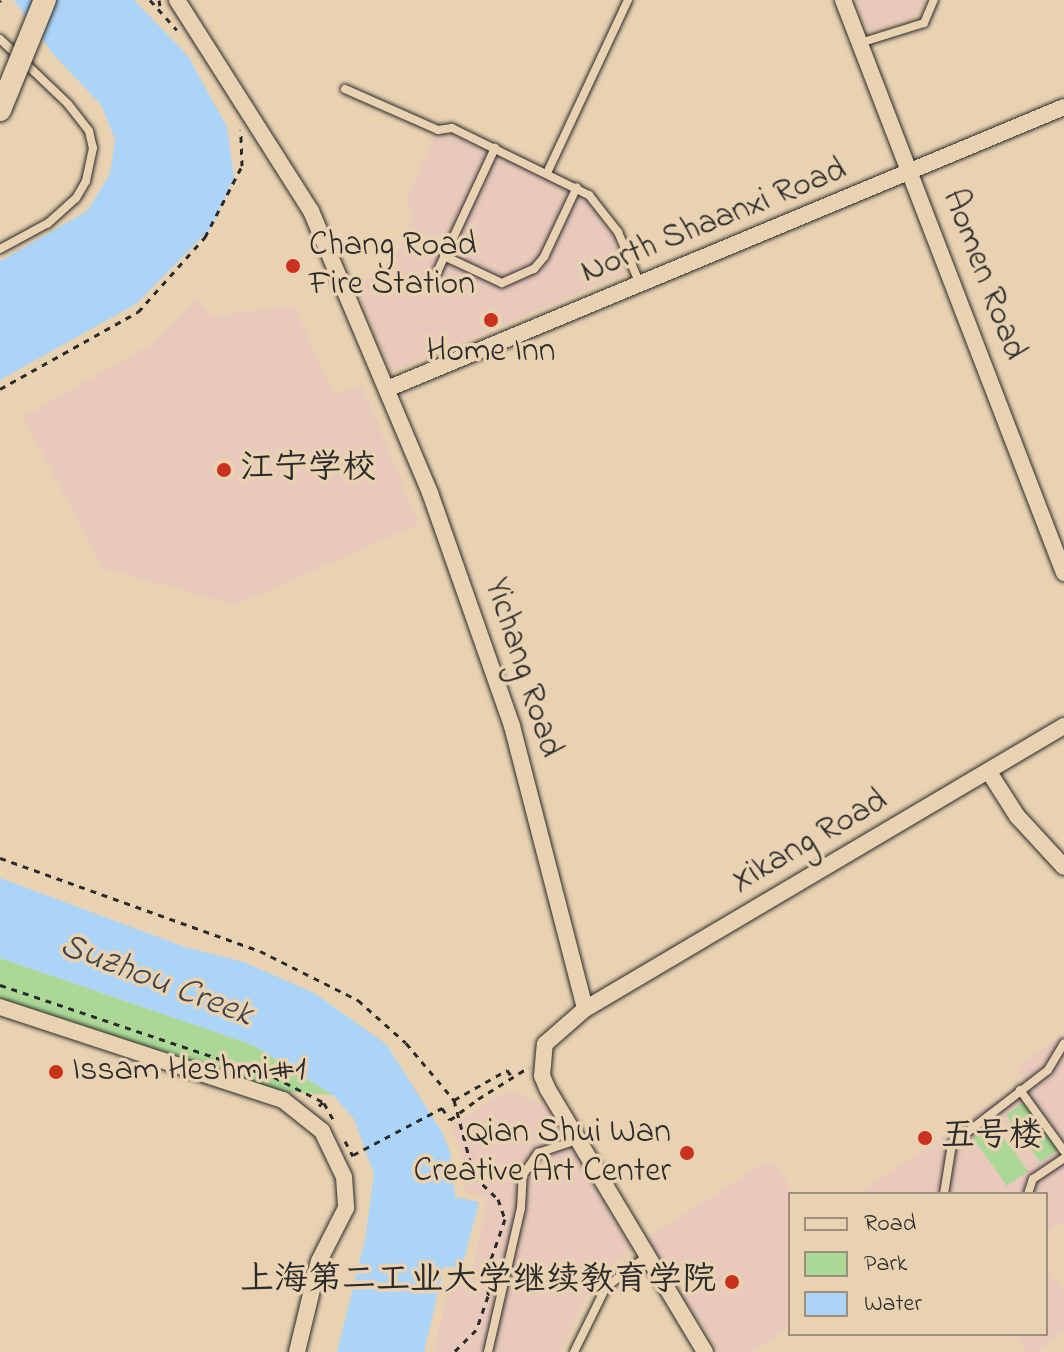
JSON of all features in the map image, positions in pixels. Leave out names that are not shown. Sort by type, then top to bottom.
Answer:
[{"type":"main road","points":[[0,110],[45,0]]},
{"type":"street","name":"Yichang Road","points":[[177,0],[311,211],[430,493],[512,726],[585,1009]]},
{"type":"street","name":"Aomen Road","points":[[843,0],[1064,573]]},
{"type":"street","name":"North Shaanxi Road","points":[[387,389],[912,173],[1064,107]]},
{"type":"street","name":"Xikang Road","points":[[585,1009],[1064,726]]},
{"type":"street","points":[[989,772],[1017,816],[1064,867]]},
{"type":"street","points":[[0,1007],[271,1096],[307,1117],[335,1154],[344,1177],[346,1208],[319,1261],[297,1352]]},
{"type":"street","points":[[585,1009],[557,1031],[541,1059],[548,1090],[705,1352]]},
{"type":"lane","points":[[547,173],[628,0]]},
{"type":"lane","points":[[860,43],[924,23],[934,0]]},
{"type":"lane","points":[[0,39],[68,104],[89,131],[93,148],[86,181],[76,198],[48,223],[0,249]]},
{"type":"lane","points":[[345,89],[495,148],[577,187],[604,210],[640,285]]},
{"type":"lane","points":[[433,281],[495,148]]},
{"type":"lane","points":[[444,256],[502,283],[534,269],[577,187]]},
{"type":"lane","points":[[944,1192],[952,1144],[1048,1070],[1064,1043]]},
{"type":"lane","points":[[1020,1090],[1064,1151]]},
{"type":"lane","points":[[488,1352],[521,1208],[523,1175],[538,1153],[577,1140]]},
{"type":"lane","points":[[1029,1192],[1033,1179],[1064,1158]]},
{"type":"lane","points":[[574,1352],[606,1287],[646,1257]]},
{"type":"path","points":[[150,0],[181,35]]},
{"type":"path","points":[[159,0],[161,12]]},
{"type":"path","points":[[0,389],[138,312],[205,237],[242,166],[241,103]]},
{"type":"path","points":[[0,858],[260,951],[358,1000],[406,1043],[454,1100],[474,1176],[498,1199],[505,1219],[489,1265],[488,1296],[476,1330],[454,1352]]},
{"type":"path","points":[[0,985],[274,1077],[323,1102],[307,1117]]},
{"type":"path","points":[[353,1155],[442,1108],[450,1120],[541,1059]]},
{"type":"path","points":[[454,1100],[507,1070],[512,1077]]},
{"type":"shaded area","points":[[856,0],[925,0],[918,15],[869,31]]},
{"type":"shaded area","points":[[452,128],[558,178],[604,210],[625,273],[391,372],[355,284],[388,272],[413,219],[407,197],[438,130]]},
{"type":"shaded area","name":"江宁学校","points":[[196,298],[214,316],[294,305],[334,396],[361,384],[419,524],[235,605],[103,568],[23,417],[148,346]]},
{"type":"shaded area","points":[[1064,1034],[1064,1221],[1048,1233],[1048,1192],[859,1192],[1025,1081],[1016,1067]]},
{"type":"shaded area","points":[[506,1091],[546,1104],[632,1250],[596,1276],[560,1352],[434,1352],[451,1275],[471,1274],[488,1198],[465,1192],[464,1160],[451,1127]]},
{"type":"shaded area","name":"上海第二工业大学继续教育学院","points":[[774,1162],[793,1192],[788,1192],[788,1327],[751,1352],[719,1352],[647,1239],[761,1164]]},
{"type":"shaded area","points":[[1048,1271],[1064,1293],[1064,1331],[1035,1352],[1027,1352],[1015,1336],[1048,1336]]},
{"type":"green space","points":[[0,958],[253,1045],[333,1095],[258,1090],[0,1000]]},
{"type":"green space","points":[[1026,1100],[1061,1148],[1040,1162],[1006,1115]]},
{"type":"green space","points":[[994,1124],[1028,1171],[1007,1186],[973,1138]]},
{"type":"water","points":[[14,0],[134,0],[188,56],[227,127],[234,177],[212,227],[136,304],[0,380],[0,261],[87,211],[110,174],[115,139],[101,105],[53,54]]},
{"type":"water","name":"Suzhou Creek","points":[[0,878],[185,947],[244,962],[314,993],[386,1044],[442,1132],[450,1152],[455,1197],[479,1202],[462,1267],[444,1267],[424,1352],[337,1352],[365,1240],[374,1174],[354,1119],[333,1095],[253,1045],[0,958]]},
{"type":"place","name":"Chang Road Fire Station","points":[[293,266]]},
{"type":"place","name":"Home Inn","points":[[491,320]]},
{"type":"place","name":"江宁学校","points":[[224,470]]},
{"type":"place","name":"Issam Heshmi#1","points":[[56,1072]]},
{"type":"place","name":"五号楼","points":[[925,1138]]},
{"type":"place","name":"Qian Shui Wan Creative Art Center","points":[[687,1153]]},
{"type":"place","name":"上海第二工业大学继续教育学院","points":[[732,1282]]}]
